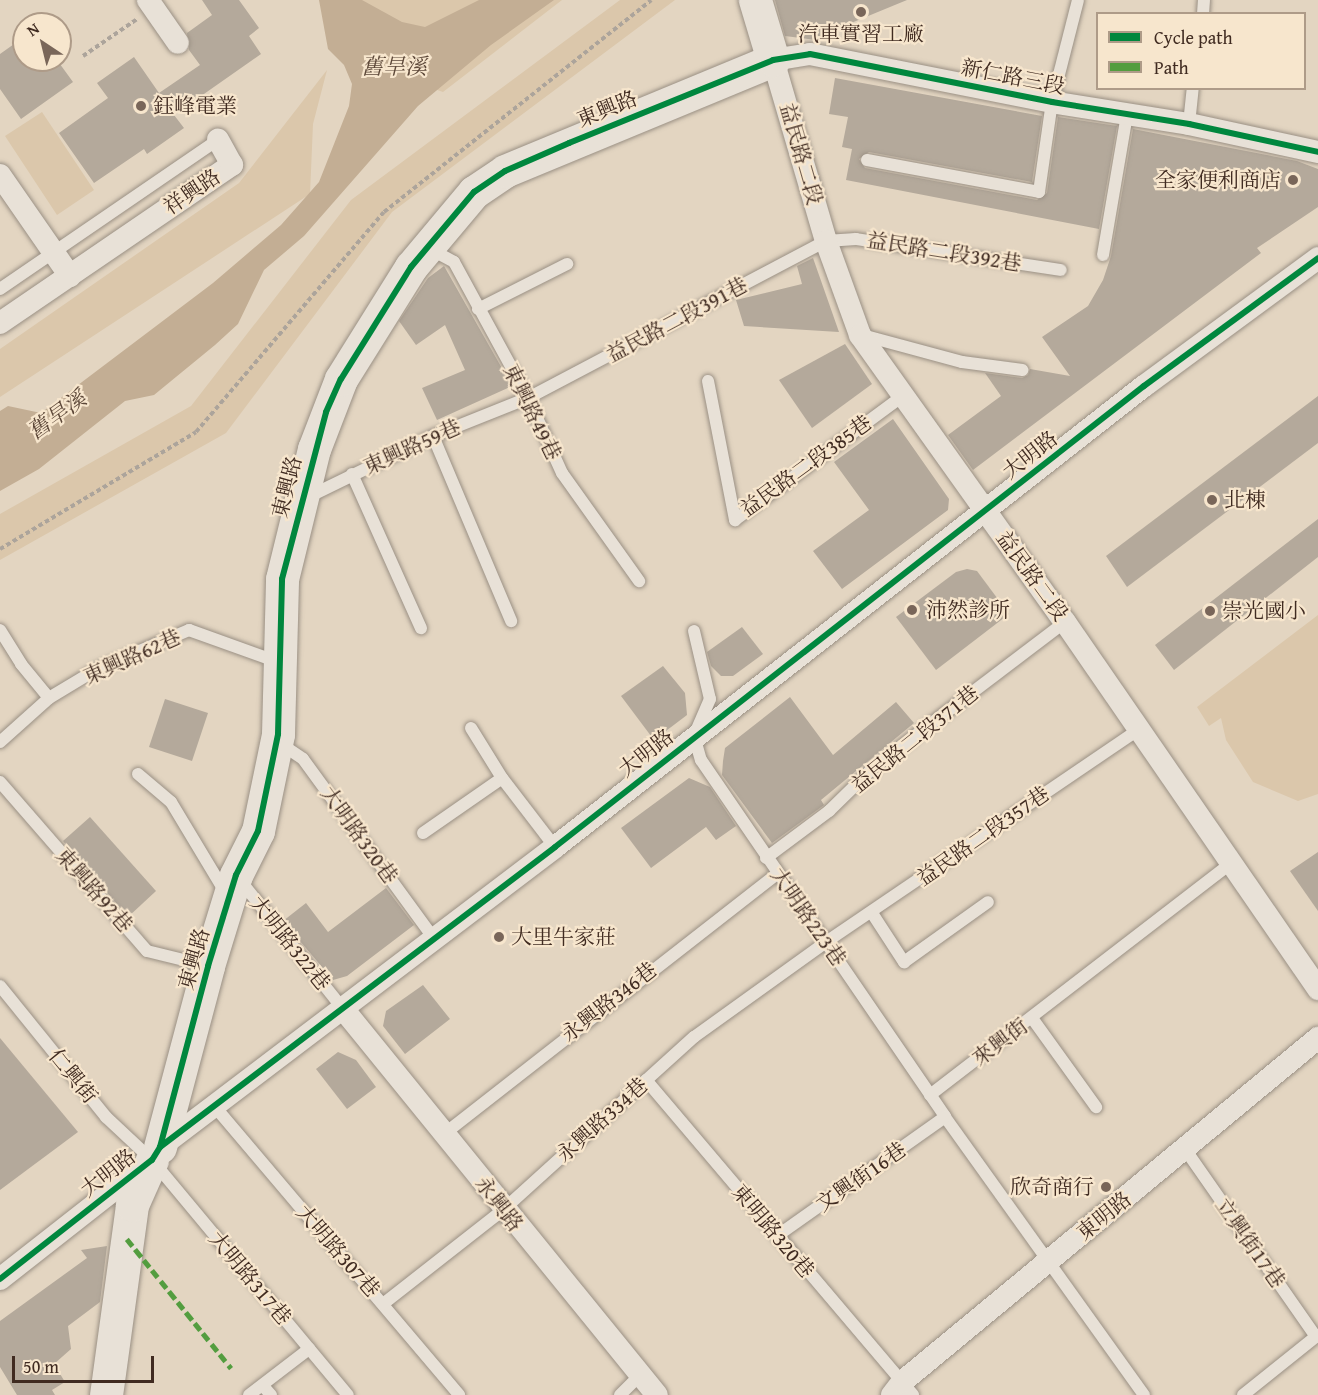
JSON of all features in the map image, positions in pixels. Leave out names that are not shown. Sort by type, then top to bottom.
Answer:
[{"type":"street","name":"益民路二段","points":[[755,0],[826,241],[860,335],[901,397],[1065,622],[1318,989]]},
{"type":"street","points":[[151,4],[178,43]]},
{"type":"street","name":"新仁路三段","points":[[773,60],[810,54],[1052,102],[1189,124],[1318,152]]},
{"type":"street","name":"東興路","points":[[106,1395],[132,1205],[156,1154],[208,966],[233,887],[258,831],[277,741],[282,579],[300,501],[326,412],[341,379],[426,247],[474,192],[505,171],[773,60]]},
{"type":"street","name":"祥興路","points":[[0,323],[232,165],[218,140]]},
{"type":"street","points":[[0,175],[70,276]]},
{"type":"street","name":"大明路","points":[[0,1279],[156,1154],[344,1010],[433,937],[555,847],[694,736],[1224,324],[1318,258]]},
{"type":"street","name":"永興路","points":[[344,1010],[503,1210],[657,1395]]},
{"type":"street","name":"東明路","points":[[902,1391],[1050,1260],[1318,1038]]},
{"type":"lane","points":[[867,160],[1039,192],[1052,102],[1078,0]]},
{"type":"lane","points":[[1189,124],[1193,90]]},
{"type":"lane","points":[[1103,255],[1126,114]]},
{"type":"lane","name":"祥興路","points":[[0,289],[218,140]]},
{"type":"lane","name":"益民路二段392巷","points":[[826,241],[856,239],[1061,270]]},
{"type":"lane","name":"益民路二段391巷","points":[[528,398],[826,241]]},
{"type":"lane","name":"東興路49巷","points":[[426,247],[454,262],[528,398],[562,473],[639,581]]},
{"type":"lane","points":[[478,309],[567,264]]},
{"type":"lane","points":[[860,335],[962,362],[1022,370]]},
{"type":"lane","name":"益民路二段385巷","points":[[708,381],[735,520],[901,397]]},
{"type":"lane","name":"東興路59巷","points":[[300,501],[433,436],[528,398]]},
{"type":"lane","points":[[433,436],[511,621]]},
{"type":"lane","points":[[352,474],[421,628]]},
{"type":"lane","name":"益民路二段371巷","points":[[766,858],[829,811],[874,767],[1065,622]]},
{"type":"lane","points":[[0,630],[21,664],[49,698]]},
{"type":"lane","name":"東興路62巷","points":[[0,742],[49,698],[97,669],[189,630],[279,663]]},
{"type":"lane","points":[[694,631],[710,699],[694,736]]},
{"type":"lane","points":[[471,728],[502,778],[555,847]]},
{"type":"lane","name":"益民路二段357巷","points":[[826,942],[872,913],[1139,729]]},
{"type":"lane","name":"大明路223巷","points":[[694,736],[701,760],[930,1095]]},
{"type":"lane","name":"大明路320巷","points":[[277,741],[303,759],[433,937]]},
{"type":"lane","name":"大明路322巷","points":[[138,774],[171,802],[233,887],[344,1010]]},
{"type":"lane","points":[[423,833],[502,778]]},
{"type":"lane","name":"東興路92巷","points":[[0,782],[147,951],[208,966]]},
{"type":"lane","name":"來興街","points":[[930,1095],[1230,864]]},
{"type":"lane","name":"永興路346巷","points":[[444,1134],[777,874]]},
{"type":"lane","points":[[872,913],[904,962],[988,902]]},
{"type":"lane","name":"永興路334巷","points":[[383,1304],[503,1210],[694,1037],[826,942]]},
{"type":"lane","name":"仁興街","points":[[0,986],[106,1117],[156,1154]]},
{"type":"lane","points":[[1032,1018],[1096,1107]]},
{"type":"lane","name":"東明路320巷","points":[[646,1080],[777,1236],[902,1391]]},
{"type":"lane","points":[[930,1095],[1050,1260],[1144,1395]]},
{"type":"lane","name":"大明路307巷","points":[[216,1108],[459,1395]]},
{"type":"lane","name":"文興街16巷","points":[[777,1236],[945,1117]]},
{"type":"lane","name":"立興街17巷","points":[[1185,1149],[1317,1336]]},
{"type":"lane","name":"大明路317巷","points":[[156,1154],[348,1395]]},
{"type":"lane","points":[[1243,1395],[1317,1336]]},
{"type":"lane","points":[[249,1395],[267,1390],[309,1348]]},
{"type":"lane","points":[[620,1395],[639,1376]]},
{"type":"path","points":[[0,549],[196,432],[384,212],[651,0]]},
{"type":"path","points":[[83,57],[151,4]]},
{"type":"shaded area","points":[[353,0],[562,0],[443,92],[377,69]]},
{"type":"shaded area","points":[[620,0],[675,0],[392,212],[226,433],[0,560],[0,514],[191,406],[351,200]]},
{"type":"shaded area","points":[[327,70],[313,124],[310,194],[0,397],[0,349],[239,183]]},
{"type":"shaded area","points":[[42,112],[94,190],[57,215],[5,136]]},
{"type":"shaded area","points":[[1318,615],[1318,794],[1298,801],[1253,782],[1226,740],[1221,718],[1209,726],[1197,707]]},
{"type":"water","name":"舊旱溪","points":[[319,0],[362,0],[402,22],[425,27],[479,0],[554,0],[491,45],[418,106],[304,236],[264,270],[238,324],[215,345],[154,395],[125,401],[39,469],[0,491],[0,411],[8,406],[41,413],[213,283],[281,225],[319,182],[349,106],[352,84],[344,65],[328,49]]},
{"type":"building","points":[[202,0],[239,0],[259,28],[249,36],[261,54],[174,115],[184,128],[147,154],[144,149],[94,183],[59,133],[108,98],[97,83],[134,57],[159,93],[200,65],[189,50],[187,33],[212,15]]},
{"type":"building","points":[[775,0],[907,0],[822,35],[824,41],[785,36]]},
{"type":"building","points":[[12,46],[12,72],[66,72],[73,82],[21,119],[0,89],[0,54]]},
{"type":"building","points":[[835,78],[1042,116],[1032,182],[869,152],[859,159],[865,168],[1037,200],[1047,193],[1058,117],[1117,126],[1099,229],[846,180],[852,149],[842,147],[848,117],[829,114]]},
{"type":"building","points":[[1133,129],[1297,161],[1318,169],[1318,207],[1257,248],[1261,253],[973,470],[948,435],[1001,396],[985,373],[1022,378],[1028,375],[1030,369],[1070,376],[1042,337],[1088,306],[1103,280],[1111,256]]},
{"type":"building","points":[[813,258],[839,332],[744,326],[736,300],[802,284],[797,266]]},
{"type":"building","points":[[444,266],[512,386],[437,420],[422,388],[465,370],[445,325],[416,345],[399,321],[428,278]]},
{"type":"building","points":[[845,344],[872,384],[812,428],[779,380]]},
{"type":"building","name":"北棟","points":[[1318,396],[1318,443],[1127,587],[1106,556]]},
{"type":"building","points":[[893,419],[949,499],[948,510],[842,589],[813,551],[869,510],[834,462]]},
{"type":"building","points":[[1318,519],[1318,557],[1174,670],[1155,645]]},
{"type":"building","points":[[967,569],[977,571],[1009,614],[936,670],[896,617],[956,572]]},
{"type":"building","points":[[742,627],[763,654],[733,676],[721,676],[711,666],[707,652]]},
{"type":"building","points":[[663,666],[685,693],[687,715],[654,740],[621,696]]},
{"type":"building","points":[[790,697],[833,755],[896,702],[914,723],[821,800],[824,805],[772,843],[722,775],[723,761],[725,748]]},
{"type":"building","points":[[165,699],[208,713],[192,761],[149,747]]},
{"type":"building","points":[[689,778],[710,787],[736,826],[716,840],[706,827],[651,868],[621,828]]},
{"type":"building","points":[[90,817],[156,891],[128,917],[63,841]]},
{"type":"building","points":[[1318,852],[1318,911],[1290,871]]},
{"type":"building","points":[[386,888],[414,925],[347,976],[333,980],[283,921],[306,903],[328,932]]},
{"type":"building","points":[[423,985],[450,1019],[405,1054],[383,1026],[386,1011]]},
{"type":"building","points":[[0,1038],[78,1132],[0,1190]]},
{"type":"building","points":[[338,1052],[356,1060],[376,1087],[347,1109],[316,1069]]},
{"type":"building","points":[[107,1246],[100,1302],[68,1326],[71,1349],[54,1364],[65,1382],[52,1390],[55,1395],[17,1395],[0,1367],[0,1321],[87,1258],[81,1250]]},
{"type":"marked path","points":[[127,1239],[231,1368]]},
{"type":"cycle path","points":[[160,1147],[208,966],[236,875],[258,831],[278,734],[282,579],[326,412],[341,379],[411,267],[474,192],[505,171],[569,143],[773,60],[810,54],[1052,102],[1189,124],[1318,152]]},
{"type":"cycle path","points":[[0,1279],[152,1160],[160,1147],[555,847],[1144,386],[1318,258]]},
{"type":"place","name":"汽車實習工廠","points":[[861,12]]},
{"type":"place","name":"鈺峰電業","points":[[141,106]]},
{"type":"place","name":"全家便利商店","points":[[1293,180]]},
{"type":"place","name":"北棟","points":[[1212,500]]},
{"type":"place","name":"沛然診所","points":[[912,610]]},
{"type":"place","name":"崇光國小","points":[[1210,611]]},
{"type":"place","name":"大里牛家莊","points":[[499,937]]},
{"type":"place","name":"欣奇商行","points":[[1106,1187]]}]
